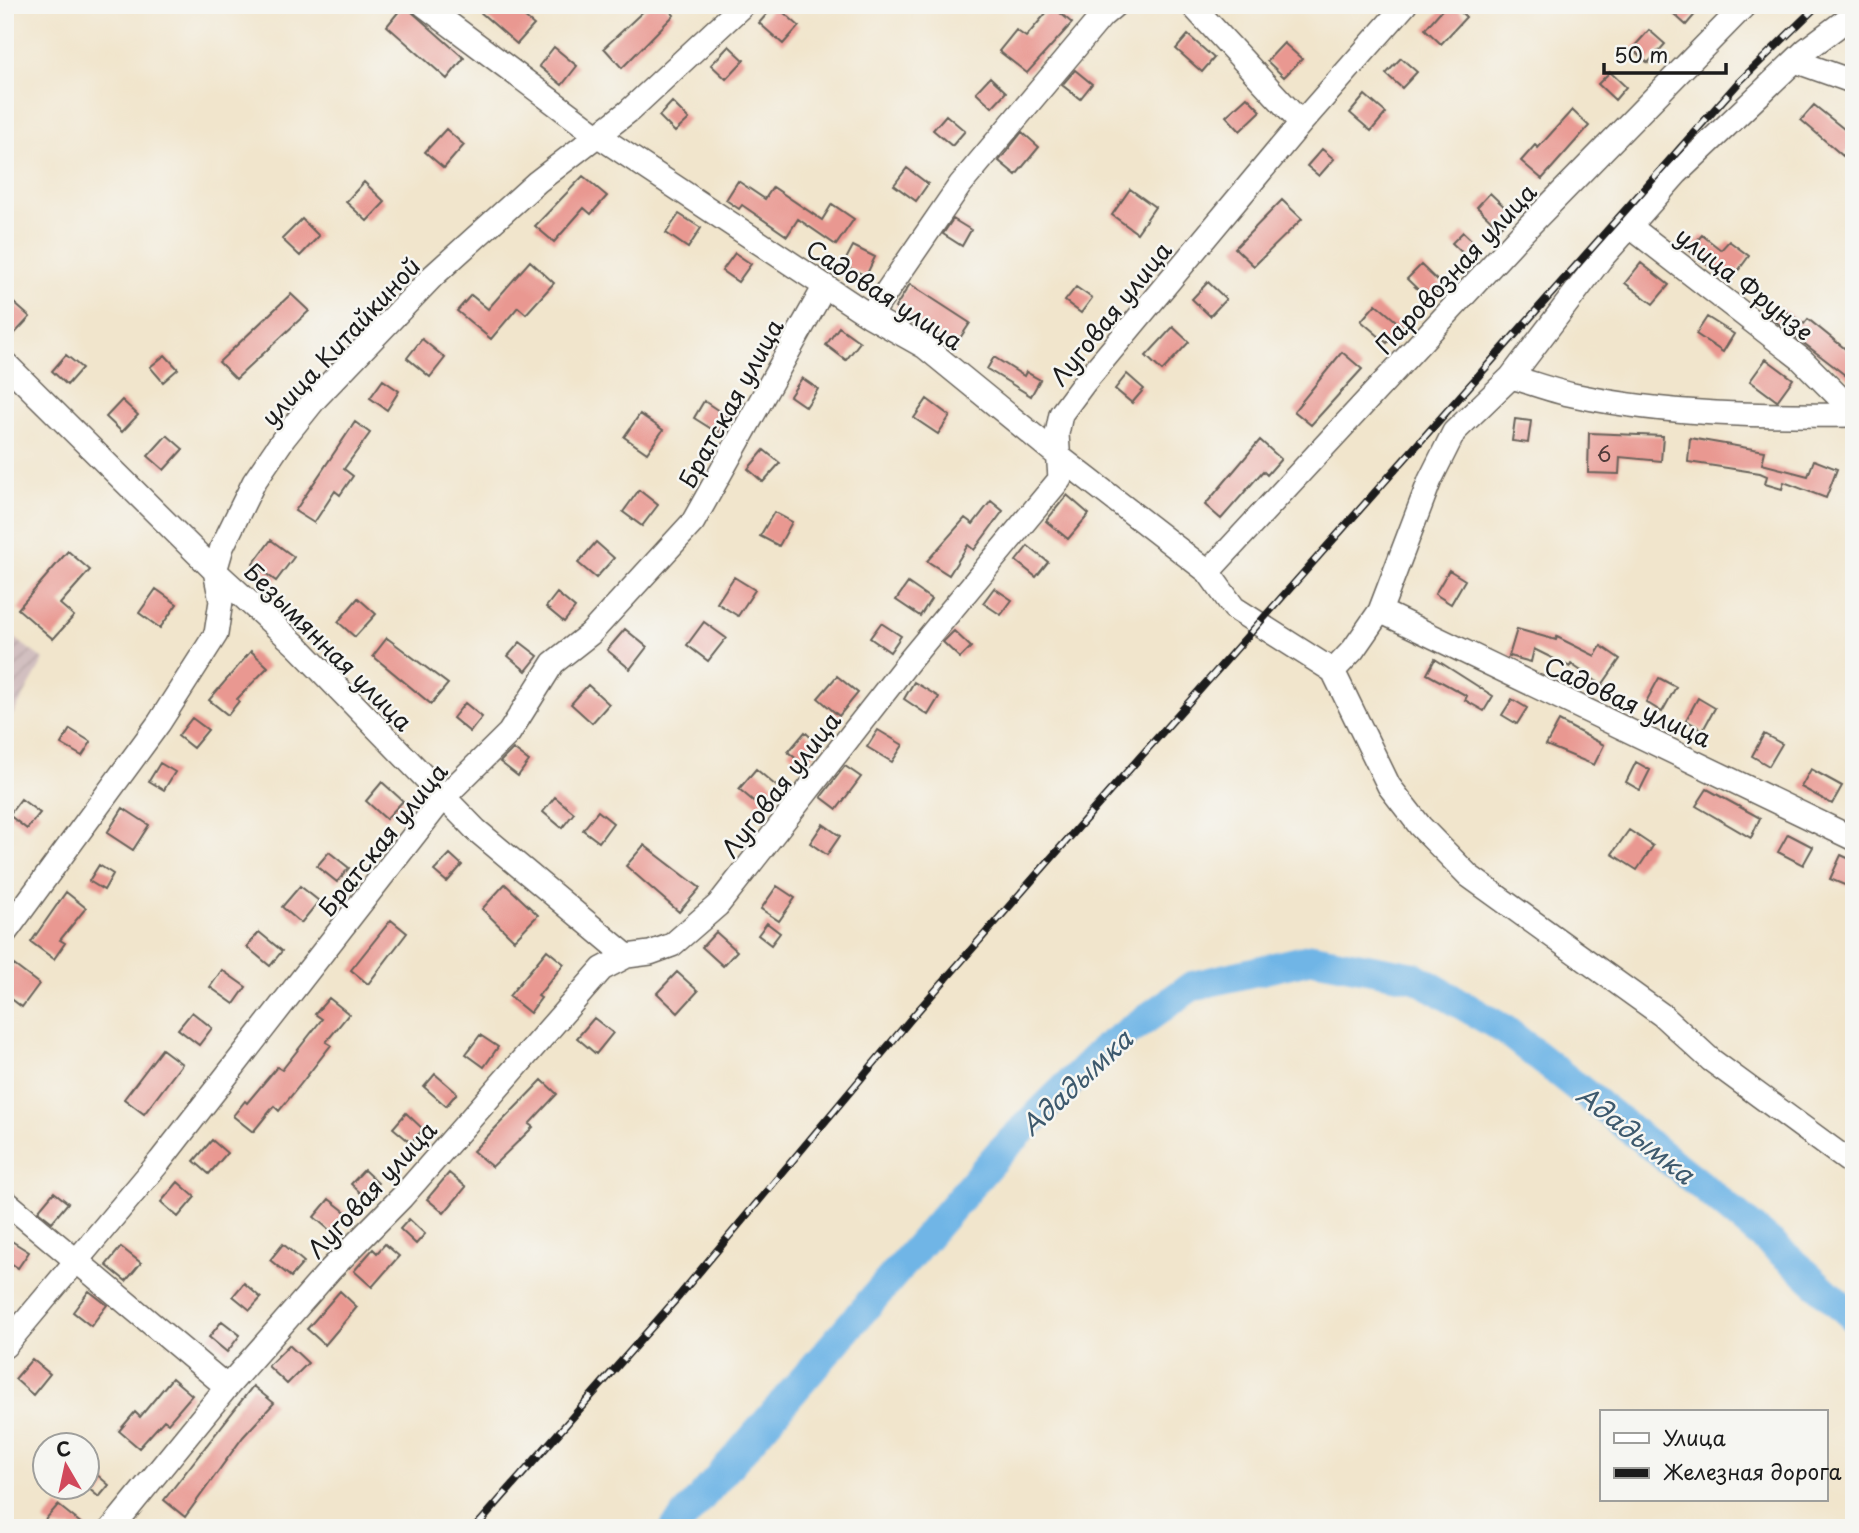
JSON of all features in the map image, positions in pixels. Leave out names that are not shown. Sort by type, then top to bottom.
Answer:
[{"type":"street","name":"Садовая улица","points":[[425,5],[597,135],[870,316],[925,347],[1061,458],[1208,572],[1234,608],[1333,671]]},
{"type":"street","name":"улица Китайкиной","points":[[5,933],[159,723],[216,635],[221,601],[215,571],[222,547],[254,482],[316,398],[433,276],[488,225],[629,111],[743,5]]},
{"type":"street","points":[[870,316],[960,185],[1102,16],[1115,5]]},
{"type":"street","points":[[1192,5],[1301,123]]},
{"type":"street","name":"Луговая улица","points":[[112,1528],[227,1387],[331,1269],[402,1197],[602,969],[627,956],[650,953],[672,944],[718,905],[909,660],[1060,479],[1061,458],[1057,434],[1061,414],[1301,123],[1405,5]]},
{"type":"street","name":"Паровозная улица","points":[[1208,572],[1521,234],[1745,5]]},
{"type":"street","points":[[1854,14],[1795,61],[1677,173],[1646,206],[1632,228],[1600,260],[1511,377],[1454,432],[1430,480],[1380,611],[1353,650],[1333,671],[1389,786],[1420,826],[1469,876],[1662,1015],[1711,1060],[1854,1165]]},
{"type":"street","points":[[1795,61],[1854,82]]},
{"type":"street","name":"улица Фрунзе","points":[[1632,228],[1801,359],[1854,414]]},
{"type":"street","name":"Братская улица","points":[[5,1346],[75,1259],[160,1161],[355,915],[443,797],[509,733],[553,663],[590,634],[693,522],[825,286]]},
{"type":"street","name":"Безымянная улица","points":[[5,363],[215,571],[297,646],[476,830],[627,956]]},
{"type":"street","points":[[1511,377],[1576,396],[1668,411],[1765,416],[1854,414]]},
{"type":"street","name":"Садовая улица","points":[[1380,611],[1854,839]]},
{"type":"street","points":[[5,1201],[227,1387]]},
{"type":"shaded area","points":[[5,631],[44,660],[5,729]]},
{"type":"building","points":[[404,5],[464,58],[447,79],[387,26]]},
{"type":"building","points":[[472,5],[509,5],[534,25],[517,44]]},
{"type":"building","points":[[650,5],[664,5],[674,15],[622,68],[604,48]]},
{"type":"building","points":[[775,5],[799,26],[783,44],[759,23]]},
{"type":"building","points":[[1446,5],[1453,5],[1466,17],[1441,44],[1425,29]]},
{"type":"building","points":[[1664,5],[1703,5],[1686,25]]},
{"type":"building","points":[[1052,6],[1072,23],[1027,73],[999,51],[1016,30],[1026,37]]},
{"type":"building","points":[[1649,30],[1665,44],[1648,63],[1632,49]]},
{"type":"building","points":[[1188,35],[1214,58],[1202,72],[1176,49]]},
{"type":"building","points":[[1284,43],[1302,59],[1284,77],[1267,61]]},
{"type":"building","points":[[729,46],[744,60],[726,79],[711,65]]},
{"type":"building","points":[[554,47],[577,66],[562,85],[539,66]]},
{"type":"building","points":[[1401,58],[1417,72],[1402,88],[1386,74]]},
{"type":"building","points":[[1075,70],[1092,84],[1080,99],[1062,85]]},
{"type":"building","points":[[1610,72],[1626,87],[1615,100],[1598,84]]},
{"type":"building","points":[[990,77],[1006,92],[992,107],[976,92]]},
{"type":"building","points":[[1365,95],[1386,113],[1371,131],[1350,113]]},
{"type":"building","points":[[1247,97],[1261,111],[1240,131],[1226,116]]},
{"type":"building","points":[[672,102],[689,119],[675,132],[659,116]]},
{"type":"building","points":[[1814,105],[1854,137],[1854,144],[1843,156],[1801,120]]},
{"type":"building","points":[[1572,110],[1589,126],[1542,179],[1521,161],[1535,145],[1538,148]]},
{"type":"building","points":[[946,115],[965,131],[952,146],[933,130]]},
{"type":"building","points":[[446,129],[464,145],[444,168],[425,152]]},
{"type":"building","points":[[1022,132],[1039,147],[1016,175],[999,161]]},
{"type":"building","points":[[1322,149],[1334,159],[1319,176],[1307,166]]},
{"type":"building","points":[[907,168],[928,184],[916,201],[894,185]]},
{"type":"building","points":[[583,176],[607,196],[591,214],[584,208],[554,242],[535,226]]},
{"type":"building","points":[[738,181],[765,199],[773,187],[822,220],[832,204],[854,219],[836,245],[798,219],[787,236],[742,205],[739,209],[726,200]]},
{"type":"building","points":[[364,182],[385,202],[367,221],[346,202]]},
{"type":"building","points":[[1130,189],[1155,207],[1137,233],[1112,215]]},
{"type":"building","points":[[1490,193],[1512,214],[1499,228],[1477,207]]},
{"type":"building","points":[[1282,200],[1302,219],[1254,266],[1235,248]]},
{"type":"building","points":[[679,214],[701,228],[688,248],[666,233]]},
{"type":"building","points":[[302,219],[319,236],[300,256],[282,239]]},
{"type":"building","points":[[953,219],[971,230],[962,246],[943,234]]},
{"type":"building","points":[[1463,232],[1479,247],[1468,258],[1452,243]]},
{"type":"building","points":[[1702,235],[1721,250],[1729,241],[1749,256],[1729,283],[1689,250]]},
{"type":"building","points":[[853,246],[875,257],[866,276],[843,265]]},
{"type":"building","points":[[735,253],[751,264],[738,282],[722,271]]},
{"type":"building","points":[[530,261],[554,283],[526,314],[518,307],[491,339],[457,311],[471,295],[488,309]]},
{"type":"building","points":[[1641,263],[1669,285],[1653,304],[1625,283]]},
{"type":"building","points":[[1421,265],[1443,286],[1429,300],[1407,279]]},
{"type":"building","points":[[1208,282],[1226,299],[1210,316],[1192,299]]},
{"type":"building","points":[[910,284],[970,323],[954,347],[895,308]]},
{"type":"building","points":[[1076,287],[1092,298],[1081,313],[1065,301]]},
{"type":"building","points":[[291,294],[309,311],[236,379],[219,362]]},
{"type":"building","points":[[14,303],[30,317],[5,344],[5,312]]},
{"type":"building","points":[[1376,304],[1402,326],[1387,343],[1361,321]]},
{"type":"building","points":[[1778,306],[1804,324],[1808,319],[1854,356],[1854,382],[1770,317]]},
{"type":"building","points":[[1707,317],[1734,334],[1723,352],[1696,334]]},
{"type":"building","points":[[839,327],[860,342],[846,360],[826,345]]},
{"type":"building","points":[[1173,327],[1189,342],[1162,371],[1146,356]]},
{"type":"building","points":[[422,339],[445,358],[430,377],[407,358]]},
{"type":"building","points":[[1342,352],[1362,369],[1311,425],[1294,411]]},
{"type":"building","points":[[66,355],[82,368],[67,385],[52,371]]},
{"type":"building","points":[[165,355],[178,369],[163,382],[150,367]]},
{"type":"building","points":[[994,357],[1024,376],[1026,372],[1040,380],[1031,396],[987,369]]},
{"type":"building","points":[[1766,359],[1793,379],[1777,401],[1750,381]]},
{"type":"building","points":[[1127,374],[1144,389],[1132,403],[1115,389]]},
{"type":"building","points":[[802,378],[818,389],[806,407],[790,396]]},
{"type":"building","points":[[383,380],[399,391],[387,410],[370,398]]},
{"type":"building","points":[[927,399],[950,416],[938,434],[914,418]]},
{"type":"building","points":[[122,400],[138,415],[122,432],[106,417]]},
{"type":"building","points":[[704,401],[728,417],[718,433],[694,418]]},
{"type":"building","points":[[640,414],[663,430],[647,453],[624,437]]},
{"type":"building","points":[[1515,419],[1531,421],[1528,443],[1512,441]]},
{"type":"building","points":[[355,422],[370,433],[344,469],[353,476],[340,495],[335,491],[314,523],[295,511]]},
{"type":"building","points":[[1589,433],[1663,436],[1661,461],[1620,457],[1619,474],[1588,473]]},
{"type":"building","points":[[167,435],[183,449],[164,470],[148,456]]},
{"type":"building","points":[[1690,438],[1765,451],[1762,464],[1808,476],[1814,460],[1837,469],[1826,498],[1784,482],[1782,489],[1765,484],[1767,476],[1760,473],[1688,462]]},
{"type":"building","points":[[1260,440],[1281,459],[1267,475],[1263,471],[1221,519],[1205,505]]},
{"type":"building","points":[[764,450],[780,463],[763,482],[748,469]]},
{"type":"building","points":[[639,490],[658,505],[642,526],[623,512]]},
{"type":"building","points":[[1067,495],[1089,514],[1068,539],[1046,521]]},
{"type":"building","points":[[991,501],[1003,511],[974,550],[968,545],[949,575],[927,561],[965,518],[973,524]]},
{"type":"building","points":[[774,512],[792,522],[779,546],[760,536]]},
{"type":"building","points":[[271,540],[294,557],[276,581],[253,564]]},
{"type":"building","points":[[596,542],[614,558],[596,578],[578,563]]},
{"type":"building","points":[[1028,546],[1048,562],[1036,577],[1016,561]]},
{"type":"building","points":[[68,551],[90,570],[60,604],[74,616],[53,639],[18,609]]},
{"type":"building","points":[[1449,570],[1465,580],[1451,604],[1435,594]]},
{"type":"building","points":[[734,577],[755,590],[738,616],[717,603]]},
{"type":"building","points":[[908,583],[931,599],[920,616],[896,600]]},
{"type":"building","points":[[994,588],[1012,600],[1001,615],[983,603]]},
{"type":"building","points":[[156,589],[177,604],[160,628],[139,613]]},
{"type":"building","points":[[557,593],[575,608],[564,622],[546,607]]},
{"type":"building","points":[[358,598],[376,614],[355,637],[338,622]]},
{"type":"building","points":[[704,622],[726,638],[708,661],[687,645]]},
{"type":"building","points":[[881,623],[901,636],[890,652],[870,638]]},
{"type":"building","points":[[625,629],[647,647],[630,669],[607,650]]},
{"type":"building","points":[[1517,629],[1556,640],[1557,637],[1595,656],[1601,646],[1620,659],[1602,685],[1571,664],[1570,667],[1534,649],[1531,662],[1509,656]]},
{"type":"building","points":[[954,631],[971,647],[960,658],[943,642]]},
{"type":"building","points":[[387,638],[448,684],[431,704],[373,656]]},
{"type":"building","points":[[520,642],[538,656],[526,671],[508,656]]},
{"type":"building","points":[[251,651],[268,667],[237,699],[239,701],[228,715],[209,700]]},
{"type":"building","points":[[1435,659],[1493,696],[1484,711],[1465,700],[1467,696],[1427,674]]},
{"type":"building","points":[[837,676],[858,693],[839,716],[818,698]]},
{"type":"building","points":[[1659,678],[1676,687],[1662,712],[1646,702]]},
{"type":"building","points":[[914,682],[939,697],[928,715],[904,699]]},
{"type":"building","points":[[588,685],[609,704],[592,723],[571,704]]},
{"type":"building","points":[[1698,698],[1715,708],[1703,730],[1686,720]]},
{"type":"building","points":[[1512,699],[1527,708],[1517,724],[1502,715]]},
{"type":"building","points":[[465,703],[482,717],[470,732],[453,718]]},
{"type":"building","points":[[192,718],[208,730],[193,748],[178,736]]},
{"type":"building","points":[[1559,721],[1604,745],[1594,765],[1546,745]]},
{"type":"building","points":[[70,729],[91,742],[82,756],[61,744]]},
{"type":"building","points":[[878,730],[903,745],[892,762],[867,747]]},
{"type":"building","points":[[805,732],[820,746],[804,765],[788,752]]},
{"type":"building","points":[[1764,734],[1782,744],[1769,766],[1752,756]]},
{"type":"building","points":[[513,749],[529,761],[518,776],[500,762]]},
{"type":"building","points":[[1636,762],[1650,770],[1640,790],[1626,782]]},
{"type":"building","points":[[160,763],[175,772],[164,790],[149,781]]},
{"type":"building","points":[[845,766],[861,777],[837,809],[821,797]]},
{"type":"building","points":[[756,769],[781,790],[764,810],[739,789]]},
{"type":"building","points":[[1811,769],[1842,786],[1832,804],[1801,787]]},
{"type":"building","points":[[382,782],[403,801],[386,819],[366,801]]},
{"type":"building","points":[[1707,789],[1760,818],[1751,838],[1696,806]]},
{"type":"building","points":[[555,797],[574,813],[562,828],[543,812]]},
{"type":"building","points":[[21,799],[40,813],[27,829],[9,815]]},
{"type":"building","points":[[123,808],[149,825],[133,850],[107,833]]},
{"type":"building","points":[[598,811],[613,823],[599,842],[583,830]]},
{"type":"building","points":[[823,824],[840,836],[827,855],[810,843]]},
{"type":"building","points":[[1629,830],[1653,846],[1637,870],[1612,854]]},
{"type":"building","points":[[1788,834],[1813,847],[1803,865],[1778,852]]},
{"type":"building","points":[[644,845],[700,888],[679,912],[626,866]]},
{"type":"building","points":[[329,852],[349,868],[337,882],[317,866]]},
{"type":"building","points":[[450,854],[462,865],[447,882],[434,871]]},
{"type":"building","points":[[1841,855],[1854,861],[1854,871],[1847,886],[1830,879]]},
{"type":"building","points":[[99,865],[113,874],[104,890],[89,881]]},
{"type":"building","points":[[505,884],[538,915],[514,940],[482,909]]},
{"type":"building","points":[[300,886],[319,901],[301,923],[282,907]]},
{"type":"building","points":[[777,886],[795,898],[779,921],[761,909]]},
{"type":"building","points":[[66,892],[86,908],[60,940],[65,943],[54,959],[31,942]]},
{"type":"building","points":[[391,920],[407,933],[368,984],[351,970]]},
{"type":"building","points":[[767,923],[780,933],[771,945],[758,935]]},
{"type":"building","points":[[259,932],[282,951],[270,966],[247,947]]},
{"type":"building","points":[[716,932],[737,951],[723,966],[702,947]]},
{"type":"building","points":[[547,950],[564,964],[538,996],[541,998],[530,1013],[509,996]]},
{"type":"building","points":[[14,965],[39,984],[22,1007],[5,994],[5,977]]},
{"type":"building","points":[[222,970],[246,987],[234,1004],[210,987]]},
{"type":"building","points":[[677,972],[698,991],[678,1013],[657,993]]},
{"type":"building","points":[[329,998],[349,1014],[326,1042],[331,1045],[279,1111],[274,1106],[253,1132],[233,1116],[277,1067],[282,1070],[322,1019],[315,1014]]},
{"type":"building","points":[[192,1012],[212,1028],[199,1045],[178,1029]]},
{"type":"building","points":[[594,1018],[613,1033],[596,1054],[577,1038]]},
{"type":"building","points":[[480,1035],[498,1047],[484,1067],[466,1054]]},
{"type":"building","points":[[162,1049],[182,1064],[144,1114],[124,1099]]},
{"type":"building","points":[[435,1074],[457,1093],[446,1106],[424,1087]]},
{"type":"building","points":[[542,1080],[557,1094],[529,1124],[533,1127],[492,1167],[473,1151]]},
{"type":"building","points":[[406,1113],[423,1129],[411,1143],[393,1128]]},
{"type":"building","points":[[212,1140],[227,1153],[209,1174],[194,1161]]},
{"type":"building","points":[[364,1170],[378,1183],[365,1197],[351,1184]]},
{"type":"building","points":[[449,1173],[466,1187],[444,1213],[427,1199]]},
{"type":"building","points":[[178,1182],[195,1197],[178,1217],[161,1202]]},
{"type":"building","points":[[54,1192],[68,1203],[52,1222],[38,1211]]},
{"type":"building","points":[[329,1199],[348,1214],[333,1233],[314,1217]]},
{"type":"building","points":[[409,1219],[425,1234],[416,1244],[400,1229]]},
{"type":"building","points":[[10,1240],[29,1252],[18,1268],[5,1259],[5,1248]]},
{"type":"building","points":[[283,1244],[304,1262],[291,1277],[270,1260]]},
{"type":"building","points":[[385,1244],[399,1256],[372,1287],[354,1271],[373,1249],[377,1253]]},
{"type":"building","points":[[121,1247],[141,1263],[126,1281],[106,1265]]},
{"type":"building","points":[[244,1283],[261,1298],[250,1310],[233,1296]]},
{"type":"building","points":[[89,1291],[107,1305],[91,1326],[73,1312]]},
{"type":"building","points":[[340,1291],[357,1307],[325,1345],[307,1329]]},
{"type":"building","points":[[222,1321],[240,1335],[227,1352],[209,1337]]},
{"type":"building","points":[[289,1345],[308,1363],[287,1384],[268,1366]]},
{"type":"building","points":[[32,1359],[50,1374],[33,1395],[15,1379]]},
{"type":"building","points":[[172,1378],[192,1395],[168,1423],[164,1420],[139,1448],[119,1431],[135,1412],[140,1417]]},
{"type":"building","points":[[253,1386],[274,1403],[243,1437],[185,1517],[164,1500]]},
{"type":"building","points":[[102,1479],[109,1485],[102,1493]]},
{"type":"building","points":[[58,1505],[87,1528],[53,1528],[44,1521]]},
{"type":"waterway","name":"Ададымка","points":[[675,1528],[998,1154],[1104,1049],[1192,986],[1313,958],[1415,977],[1505,1030],[1709,1192],[1799,1267],[1854,1318]]},
{"type":"railway","points":[[475,1528],[679,1296],[915,1014],[1103,799],[1739,82],[1818,5]]}]
